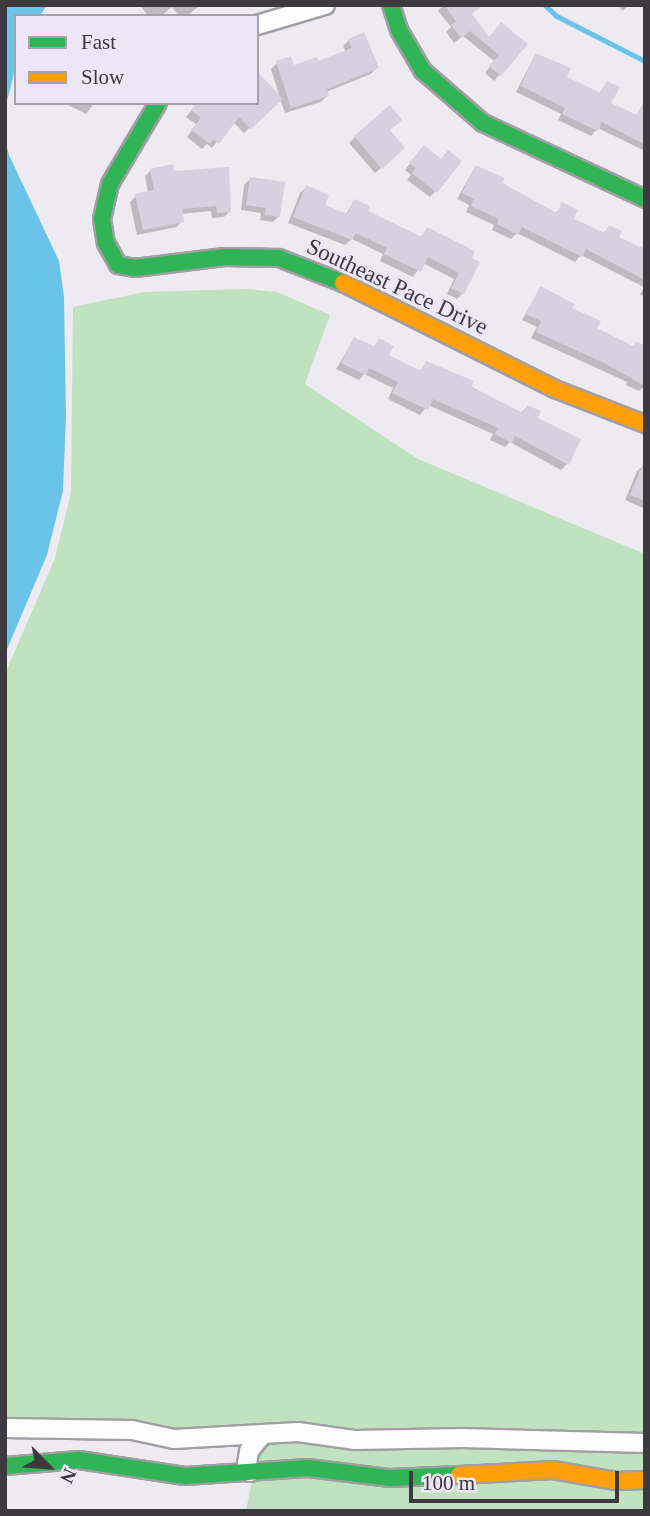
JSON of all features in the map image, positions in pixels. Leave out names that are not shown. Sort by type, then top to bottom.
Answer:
[{"type":"street","points":[[259,24],[325,5]]},
{"type":"street","points":[[391,5],[399,30],[423,71],[483,123],[645,199]]},
{"type":"street","name":"Southeast Pace Drive","points":[[157,105],[110,184],[102,219],[106,243],[118,265],[135,268],[224,257],[279,258],[331,277],[555,389],[645,424]]},
{"type":"street","points":[[5,1427],[132,1430],[174,1439],[298,1432],[355,1440],[463,1438],[645,1443]]},
{"type":"street","points":[[250,1472],[247,1464],[249,1451],[261,1436]]},
{"type":"street","points":[[570,1473],[574,1442]]},
{"type":"street","points":[[5,1466],[79,1460],[185,1476],[307,1468],[390,1478],[554,1470],[616,1481],[645,1480]]},
{"type":"green space","points":[[247,289],[277,292],[330,315],[305,384],[418,459],[645,554],[645,1511],[246,1511],[261,1433],[5,1426],[5,674],[55,558],[71,493],[73,307],[144,292]]},
{"type":"water","points":[[5,5],[47,5],[41,14],[14,14],[14,73],[5,109]]},
{"type":"water","points":[[5,139],[9,155],[59,261],[64,297],[66,417],[63,491],[47,555],[5,654]]},
{"type":"building","points":[[444,5],[483,5],[472,14],[489,37],[501,22],[528,44],[501,76],[489,66],[499,55],[470,31],[461,38],[451,25],[456,21]]},
{"type":"building","points":[[364,32],[379,68],[327,89],[329,96],[291,108],[276,61],[291,56],[294,65],[317,57],[318,61],[352,48],[348,39]]},
{"type":"building","points":[[535,53],[571,68],[567,77],[601,93],[607,81],[620,87],[611,103],[637,115],[645,99],[645,145],[602,122],[598,131],[583,124],[562,114],[565,108],[521,86]]},
{"type":"building","points":[[259,73],[283,99],[251,129],[239,117],[219,144],[213,139],[210,144],[191,130],[201,118],[191,110],[195,105],[259,105]]},
{"type":"building","points":[[390,105],[402,120],[390,130],[405,148],[382,169],[354,136]]},
{"type":"building","points":[[424,145],[441,159],[448,150],[462,161],[437,193],[412,173],[416,168],[409,163]]},
{"type":"building","points":[[173,164],[174,171],[229,167],[231,212],[217,213],[216,206],[182,209],[184,222],[143,230],[135,194],[154,190],[150,169]]},
{"type":"building","points":[[475,165],[505,178],[502,183],[557,213],[562,202],[578,210],[574,219],[605,233],[609,225],[622,231],[619,237],[645,249],[645,280],[586,249],[582,257],[522,227],[518,235],[497,224],[499,219],[471,206],[474,199],[462,193]]},
{"type":"building","points":[[250,177],[285,182],[280,217],[265,215],[266,208],[246,205]]},
{"type":"building","points":[[306,185],[329,195],[325,205],[347,214],[354,199],[370,206],[368,211],[422,237],[427,227],[475,251],[472,258],[480,262],[464,294],[451,288],[459,273],[428,257],[421,272],[384,254],[387,248],[356,233],[352,240],[293,217]]},
{"type":"building","points":[[540,286],[575,304],[572,308],[601,321],[597,328],[633,346],[636,341],[645,346],[645,386],[604,363],[536,332],[541,321],[526,314]]},
{"type":"building","points":[[354,337],[375,347],[379,338],[394,346],[389,355],[421,371],[426,361],[474,381],[471,387],[523,413],[527,405],[541,411],[538,418],[581,439],[569,465],[515,436],[512,443],[495,434],[498,428],[433,399],[428,410],[392,393],[398,382],[369,368],[366,375],[341,363]]},
{"type":"building","points":[[645,459],[645,501],[630,495]]},
{"type":"waterway","points":[[545,5],[557,16],[645,61]]},
{"type":"traffic: fast","points":[[391,5],[399,30],[423,71],[483,123],[645,199]]},
{"type":"traffic: fast","points":[[157,105],[110,184],[102,219],[106,243],[118,265],[135,268],[224,257],[279,258],[343,283]]},
{"type":"traffic: fast","points":[[5,1466],[79,1460],[185,1476],[308,1468],[390,1478],[459,1475]]},
{"type":"traffic: slow","points":[[343,283],[555,389],[645,424]]},
{"type":"traffic: slow","points":[[459,1475],[553,1470],[616,1481],[645,1480]]}]
